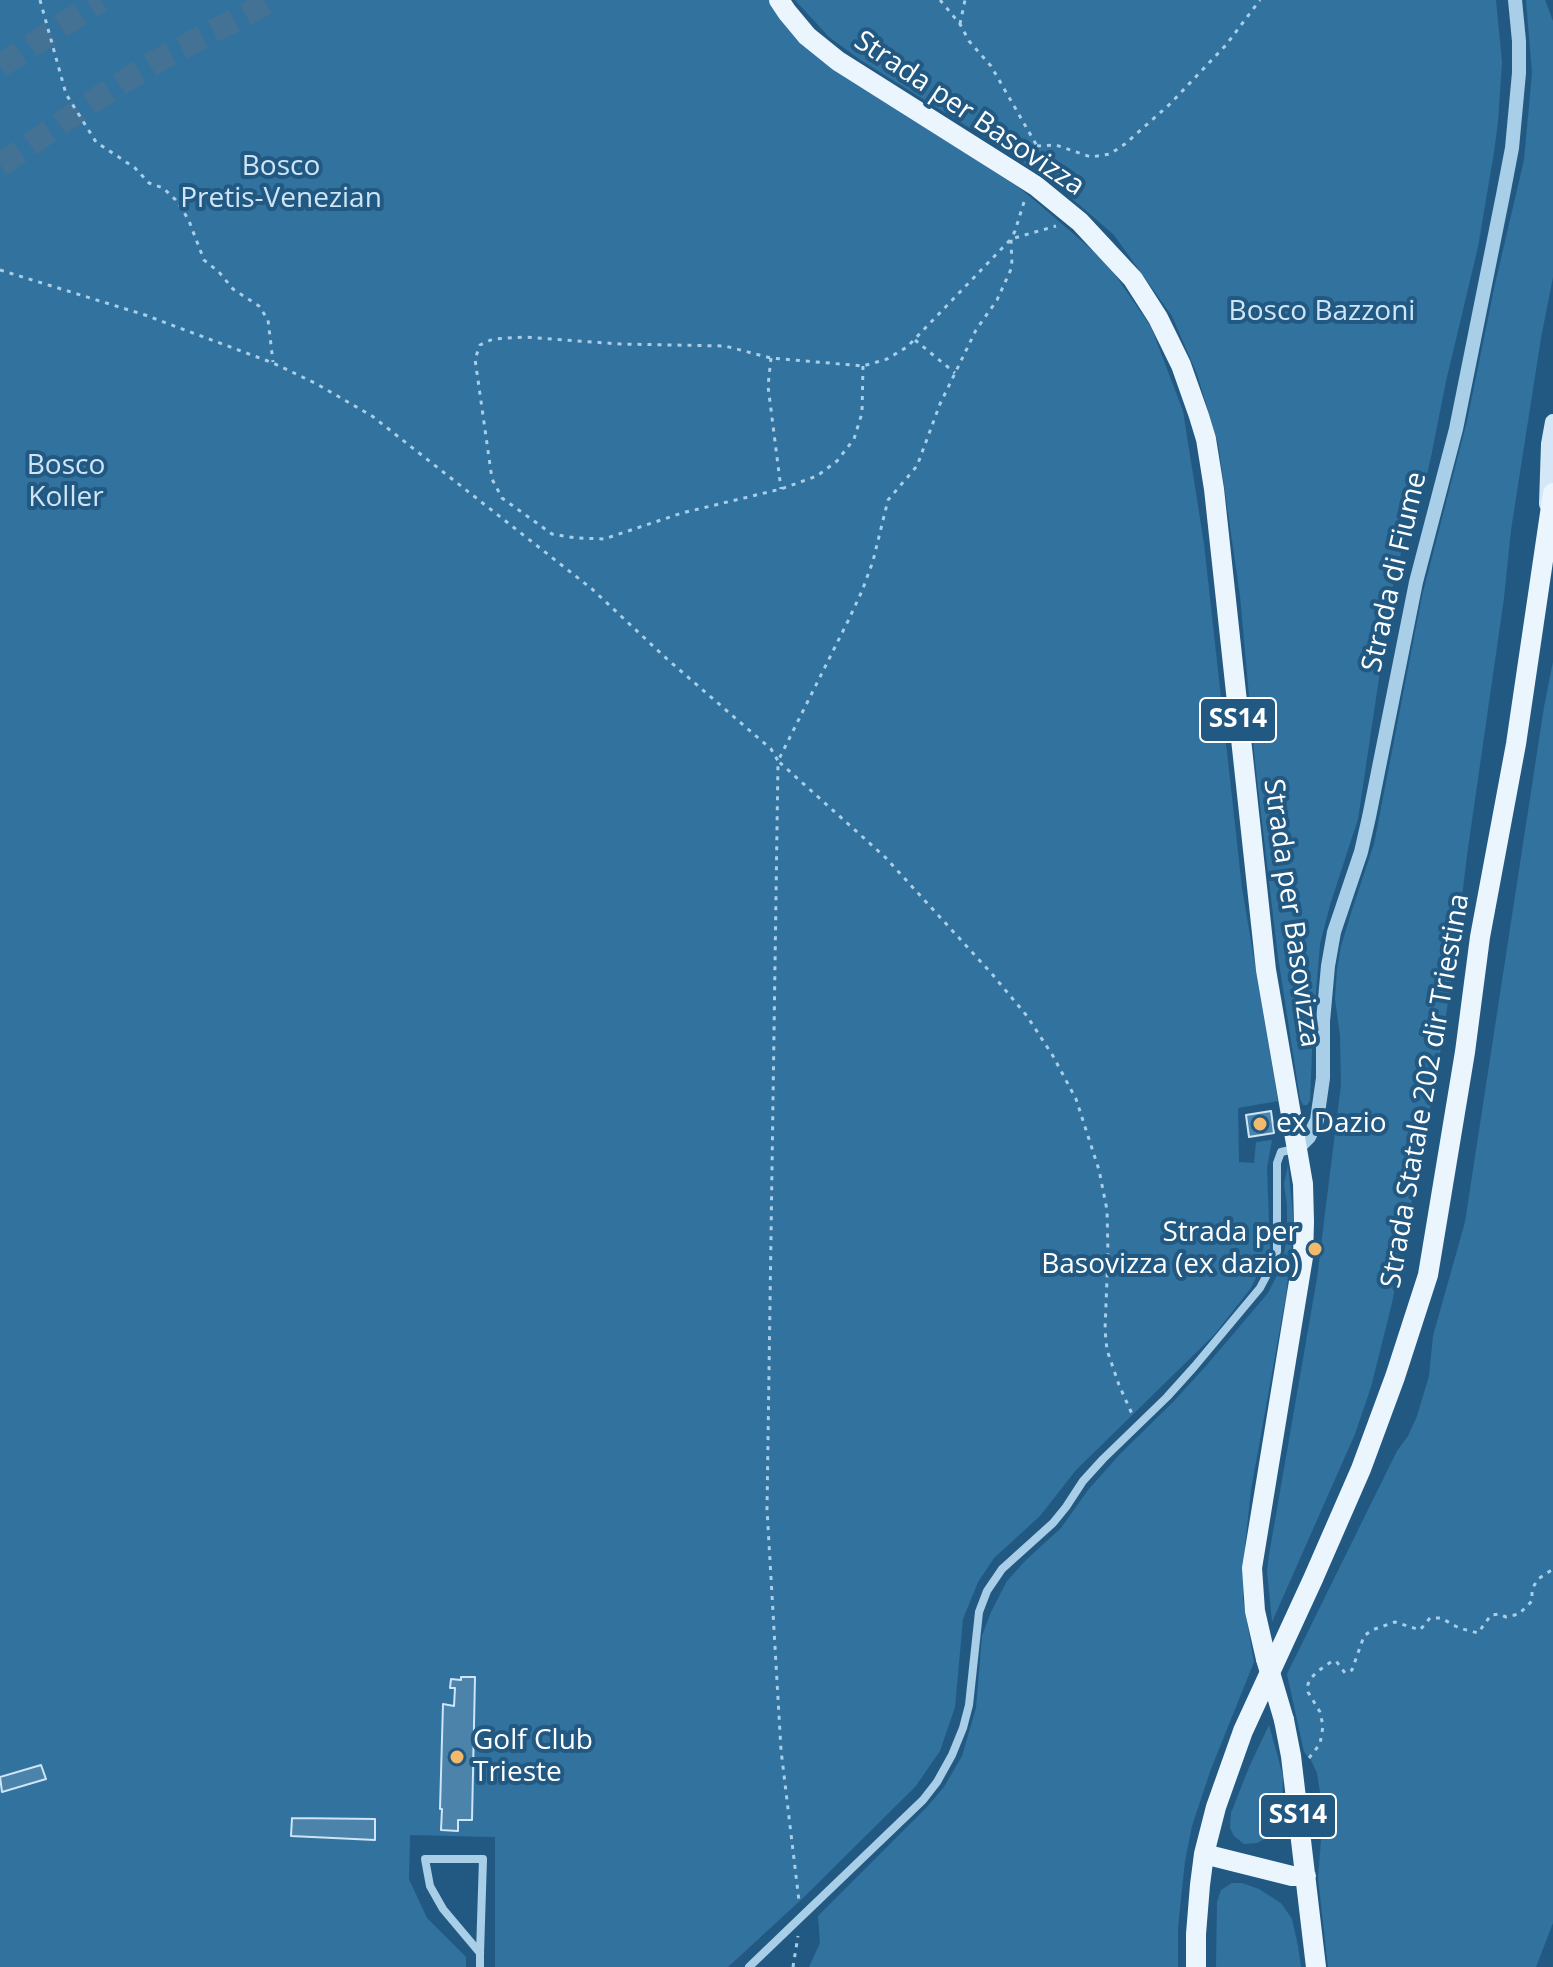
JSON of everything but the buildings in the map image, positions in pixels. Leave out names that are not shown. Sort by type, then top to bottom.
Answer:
[{"type":"main road","name":"Strada per Basovizza","points":[[779,0],[807,36],[838,61],[1036,186],[1080,222],[1120,263],[1143,294],[1169,340],[1191,390],[1206,439],[1266,970],[1303,1184],[1303,1257],[1253,1555],[1252,1588],[1257,1624],[1284,1720],[1292,1763],[1316,1967]]},
{"type":"main road","points":[[1546,529],[1549,444],[1553,422]]},
{"type":"main road","name":"Strada Statale 202 dir Triestina","points":[[1196,1967],[1197,1913],[1204,1854],[1216,1807],[1243,1731],[1361,1469],[1428,1275],[1465,1052],[1480,937],[1519,722],[1553,493]]},
{"type":"main road","points":[[1519,722],[1553,559]]},
{"type":"main road","points":[[1204,1854],[1292,1876],[1306,1876]]},
{"type":"street","name":"Strada di Fiume","points":[[1298,1148],[1309,1137],[1317,1120],[1323,1078],[1325,993],[1334,932],[1361,852],[1369,817],[1416,582],[1456,429],[1512,148],[1519,73],[1515,0]]},
{"type":"street","points":[[749,1967],[923,1800],[937,1782],[952,1755],[969,1705],[979,1612],[987,1591],[1002,1569],[1053,1523],[1103,1459],[1194,1367],[1260,1288],[1277,1251],[1277,1163],[1281,1152],[1298,1148]]},
{"type":"street","points":[[480,1953],[443,1909],[430,1886],[425,1859],[483,1859],[480,1967]]},
{"type":"path","points":[[40,0],[66,94],[96,142],[135,168],[149,183],[163,188],[178,202],[204,260],[233,289],[259,306],[268,320],[273,363]]},
{"type":"path","points":[[940,0],[991,66],[1037,146]]},
{"type":"path","points":[[960,24],[965,0]]},
{"type":"path","points":[[1015,173],[1037,146],[1056,145],[1091,157],[1110,154],[1125,144],[1171,103],[1226,45],[1260,0]]},
{"type":"path","points":[[863,366],[862,413],[854,439],[837,461],[817,476],[781,489],[682,513],[604,539],[552,534],[502,498],[492,479],[475,359],[480,345],[493,339],[524,337],[620,344],[725,346],[771,358],[863,366],[887,359],[915,340],[1011,239],[1023,204],[1036,186]]},
{"type":"path","points":[[1011,239],[1040,229],[1080,222]]},
{"type":"path","points":[[793,1967],[801,1918],[781,1750],[767,1509],[778,761],[862,591],[888,500],[917,466],[940,404],[976,330],[997,300],[1012,267],[1011,239]]},
{"type":"path","points":[[0,270],[145,315],[273,363],[372,416],[592,589],[771,749],[778,761],[885,857],[1027,1016],[1076,1099],[1099,1170],[1107,1210],[1107,1350],[1138,1426]]},
{"type":"path","points":[[915,340],[955,373]]},
{"type":"path","points":[[771,358],[768,386],[781,489]]},
{"type":"path","points":[[1292,1763],[1311,1757],[1320,1744],[1323,1726],[1320,1712],[1308,1692],[1312,1677],[1336,1661],[1345,1673],[1352,1670],[1364,1636],[1372,1630],[1395,1622],[1420,1630],[1433,1618],[1441,1618],[1459,1628],[1478,1633],[1491,1615],[1506,1617],[1519,1614],[1532,1601],[1532,1589],[1538,1579],[1553,1569]]},
{"type":"green space","points":[[0,0],[769,0],[929,129],[1018,187],[1107,263],[1151,327],[1183,411],[1204,544],[1242,888],[1278,1101],[1238,1108],[1239,1162],[1254,1163],[1256,1142],[1272,1140],[1267,1168],[1270,1249],[1251,1288],[1214,1335],[1076,1470],[1040,1516],[994,1558],[978,1582],[963,1619],[955,1707],[940,1751],[915,1787],[728,1967],[495,1967],[495,1837],[410,1835],[409,1879],[427,1918],[466,1957],[466,1967],[0,1967]]},
{"type":"green space","name":"Bosco Bazzoni","points":[[795,0],[1496,0],[1502,62],[1498,122],[1478,247],[1426,479],[1395,571],[1358,819],[1320,944],[1310,1101],[1307,1105],[1303,1105],[1300,1099],[1278,957],[1255,762],[1240,596],[1218,443],[1197,374],[1172,316],[1114,235],[1060,188],[862,61],[829,37]]},
{"type":"green space","points":[[1526,0],[1545,0],[1553,21],[1553,277],[1511,530],[1438,1067],[1392,1303],[1371,1387],[1355,1434],[1272,1622],[1267,1571],[1269,1555],[1317,1278],[1341,1085],[1340,1035],[1335,999],[1337,969],[1341,946],[1374,844],[1422,596],[1467,421],[1524,160],[1532,73]]},
{"type":"green space","points":[[1553,662],[1553,1923],[1536,1967],[1328,1967],[1318,1878],[1323,1815],[1320,1792],[1317,1773],[1304,1752],[1287,1674],[1397,1451],[1408,1436],[1429,1376],[1433,1336],[1465,1222]]},
{"type":"green space","points":[[1288,1165],[1294,1225],[1286,1295],[1251,1490],[1245,1545],[1243,1599],[1254,1662],[1192,1826],[1178,1928],[1178,1967],[809,1967],[820,1943],[818,1916],[927,1807],[944,1787],[962,1756],[976,1708],[982,1636],[1007,1581],[1061,1528],[1088,1490],[1206,1366],[1268,1293],[1282,1265],[1287,1237],[1284,1184]]},
{"type":"green space","points":[[1269,1725],[1283,1776],[1282,1804],[1278,1822],[1270,1836],[1257,1843],[1244,1844],[1230,1828],[1231,1813]]},
{"type":"green space","points":[[1232,1883],[1259,1889],[1281,1903],[1292,1919],[1301,1967],[1216,1967],[1217,1902],[1221,1890]]},
{"type":"tunnel","points":[[0,66],[101,0]]},
{"type":"tunnel","points":[[0,165],[157,61],[273,0]]},
{"type":"place","name":"ex Dazio","points":[[1260,1124]]},
{"type":"place","name":"Strada per Basovizza (ex dazio)","points":[[1315,1249]]},
{"type":"place","name":"Golf Club Trieste","points":[[457,1757]]},
{"type":"park label","name":"Bosco Pretis-Venezian","points":[[281,183]]},
{"type":"park label","name":"Bosco Koller","points":[[66,482]]}]
